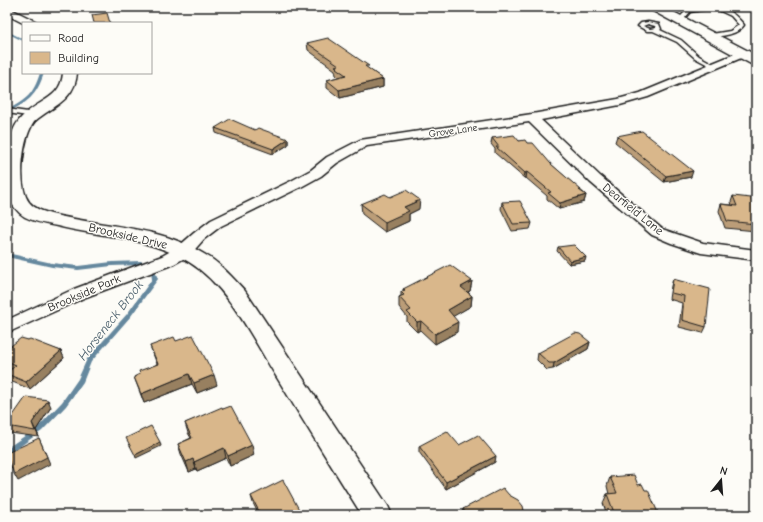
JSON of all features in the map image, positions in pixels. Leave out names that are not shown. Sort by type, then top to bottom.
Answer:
[{"type":"main road","points":[[655,7],[756,61]]},
{"type":"street","points":[[7,10],[29,22]]},
{"type":"street","name":"Grove Lane","points":[[176,255],[216,223],[296,184],[316,173],[332,160],[364,143],[603,106],[638,96],[742,54]]},
{"type":"street","name":"Brookside Drive","points":[[70,74],[70,81],[65,91],[24,124],[19,136],[14,182],[16,194],[28,211],[64,223],[149,239],[176,255],[202,260],[215,271],[237,296],[378,515]]},
{"type":"street","name":"Dearfield Lane","points":[[532,118],[595,178],[657,232],[700,248],[756,255]]},
{"type":"street","name":"Brookside Park","points":[[7,327],[80,293],[176,255]]},
{"type":"lane","points":[[677,19],[682,18],[689,11],[715,7],[733,15],[742,25],[740,29],[734,32],[708,36]]},
{"type":"lane","points":[[655,30],[678,41],[686,46],[697,57],[714,66]]},
{"type":"lane","points":[[9,111],[34,115]]},
{"type":"building","points":[[107,13],[110,22],[94,22],[92,15]]},
{"type":"building","points":[[328,38],[369,66],[365,66],[383,79],[339,90],[327,80],[346,75],[336,68],[337,67],[335,66],[339,65],[307,43]]},
{"type":"building","points":[[230,119],[255,130],[258,128],[288,139],[273,149],[215,128]]},
{"type":"building","points":[[642,131],[693,171],[666,176],[617,136]]},
{"type":"building","points":[[514,135],[519,141],[525,140],[527,143],[533,143],[551,164],[586,195],[560,203],[548,193],[551,192],[527,172],[525,173],[496,147],[499,147],[492,138]]},
{"type":"building","points":[[406,190],[420,200],[404,207],[409,211],[385,222],[361,204],[385,194],[390,197]]},
{"type":"building","points":[[733,196],[751,198],[756,211],[756,224],[727,221],[721,204],[737,206]]},
{"type":"building","points":[[520,201],[532,223],[513,224],[502,202]]},
{"type":"building","points":[[574,245],[586,257],[570,261],[558,247]]},
{"type":"building","points":[[450,265],[472,281],[461,287],[472,296],[448,310],[458,322],[435,334],[421,321],[417,322],[407,312],[411,310],[399,297],[404,295],[401,292],[405,290],[403,289]]},
{"type":"building","points":[[673,279],[710,289],[706,327],[682,320],[684,296],[671,293]]},
{"type":"building","points":[[575,333],[580,334],[590,342],[554,363],[549,363],[538,353]]},
{"type":"building","points":[[193,335],[214,375],[194,383],[189,374],[141,394],[134,377],[140,374],[139,371],[158,364],[150,346],[174,337],[176,341]]},
{"type":"building","points":[[21,338],[28,340],[30,339],[61,351],[26,382],[7,374],[16,365],[7,361],[7,349]]},
{"type":"building","points":[[26,397],[48,400],[32,423],[35,431],[7,426]]},
{"type":"building","points":[[231,406],[252,445],[228,456],[224,448],[194,462],[193,459],[186,462],[178,444],[192,438],[185,423],[222,407],[223,409]]},
{"type":"building","points":[[151,426],[160,442],[135,455],[126,438]]},
{"type":"building","points":[[447,431],[459,445],[478,435],[496,456],[446,482],[419,446]]},
{"type":"building","points":[[39,438],[47,457],[14,474],[7,453]]},
{"type":"building","points":[[634,475],[638,485],[642,484],[645,490],[648,490],[659,515],[615,515],[607,494],[617,493],[610,477]]},
{"type":"building","points":[[283,480],[302,515],[261,515],[251,496]]},
{"type":"building","points":[[503,488],[523,506],[525,515],[467,515],[463,509]]},
{"type":"waterway","name":"Horseneck Brook","points":[[7,32],[22,40]]},
{"type":"waterway","name":"Horseneck Brook","points":[[7,111],[21,104],[34,93],[42,74]]},
{"type":"waterway","name":"Horseneck Brook","points":[[7,255],[52,265],[78,268],[112,264],[141,263],[153,272],[155,279],[129,315],[89,361],[81,380],[64,404],[40,429],[7,452]]}]
